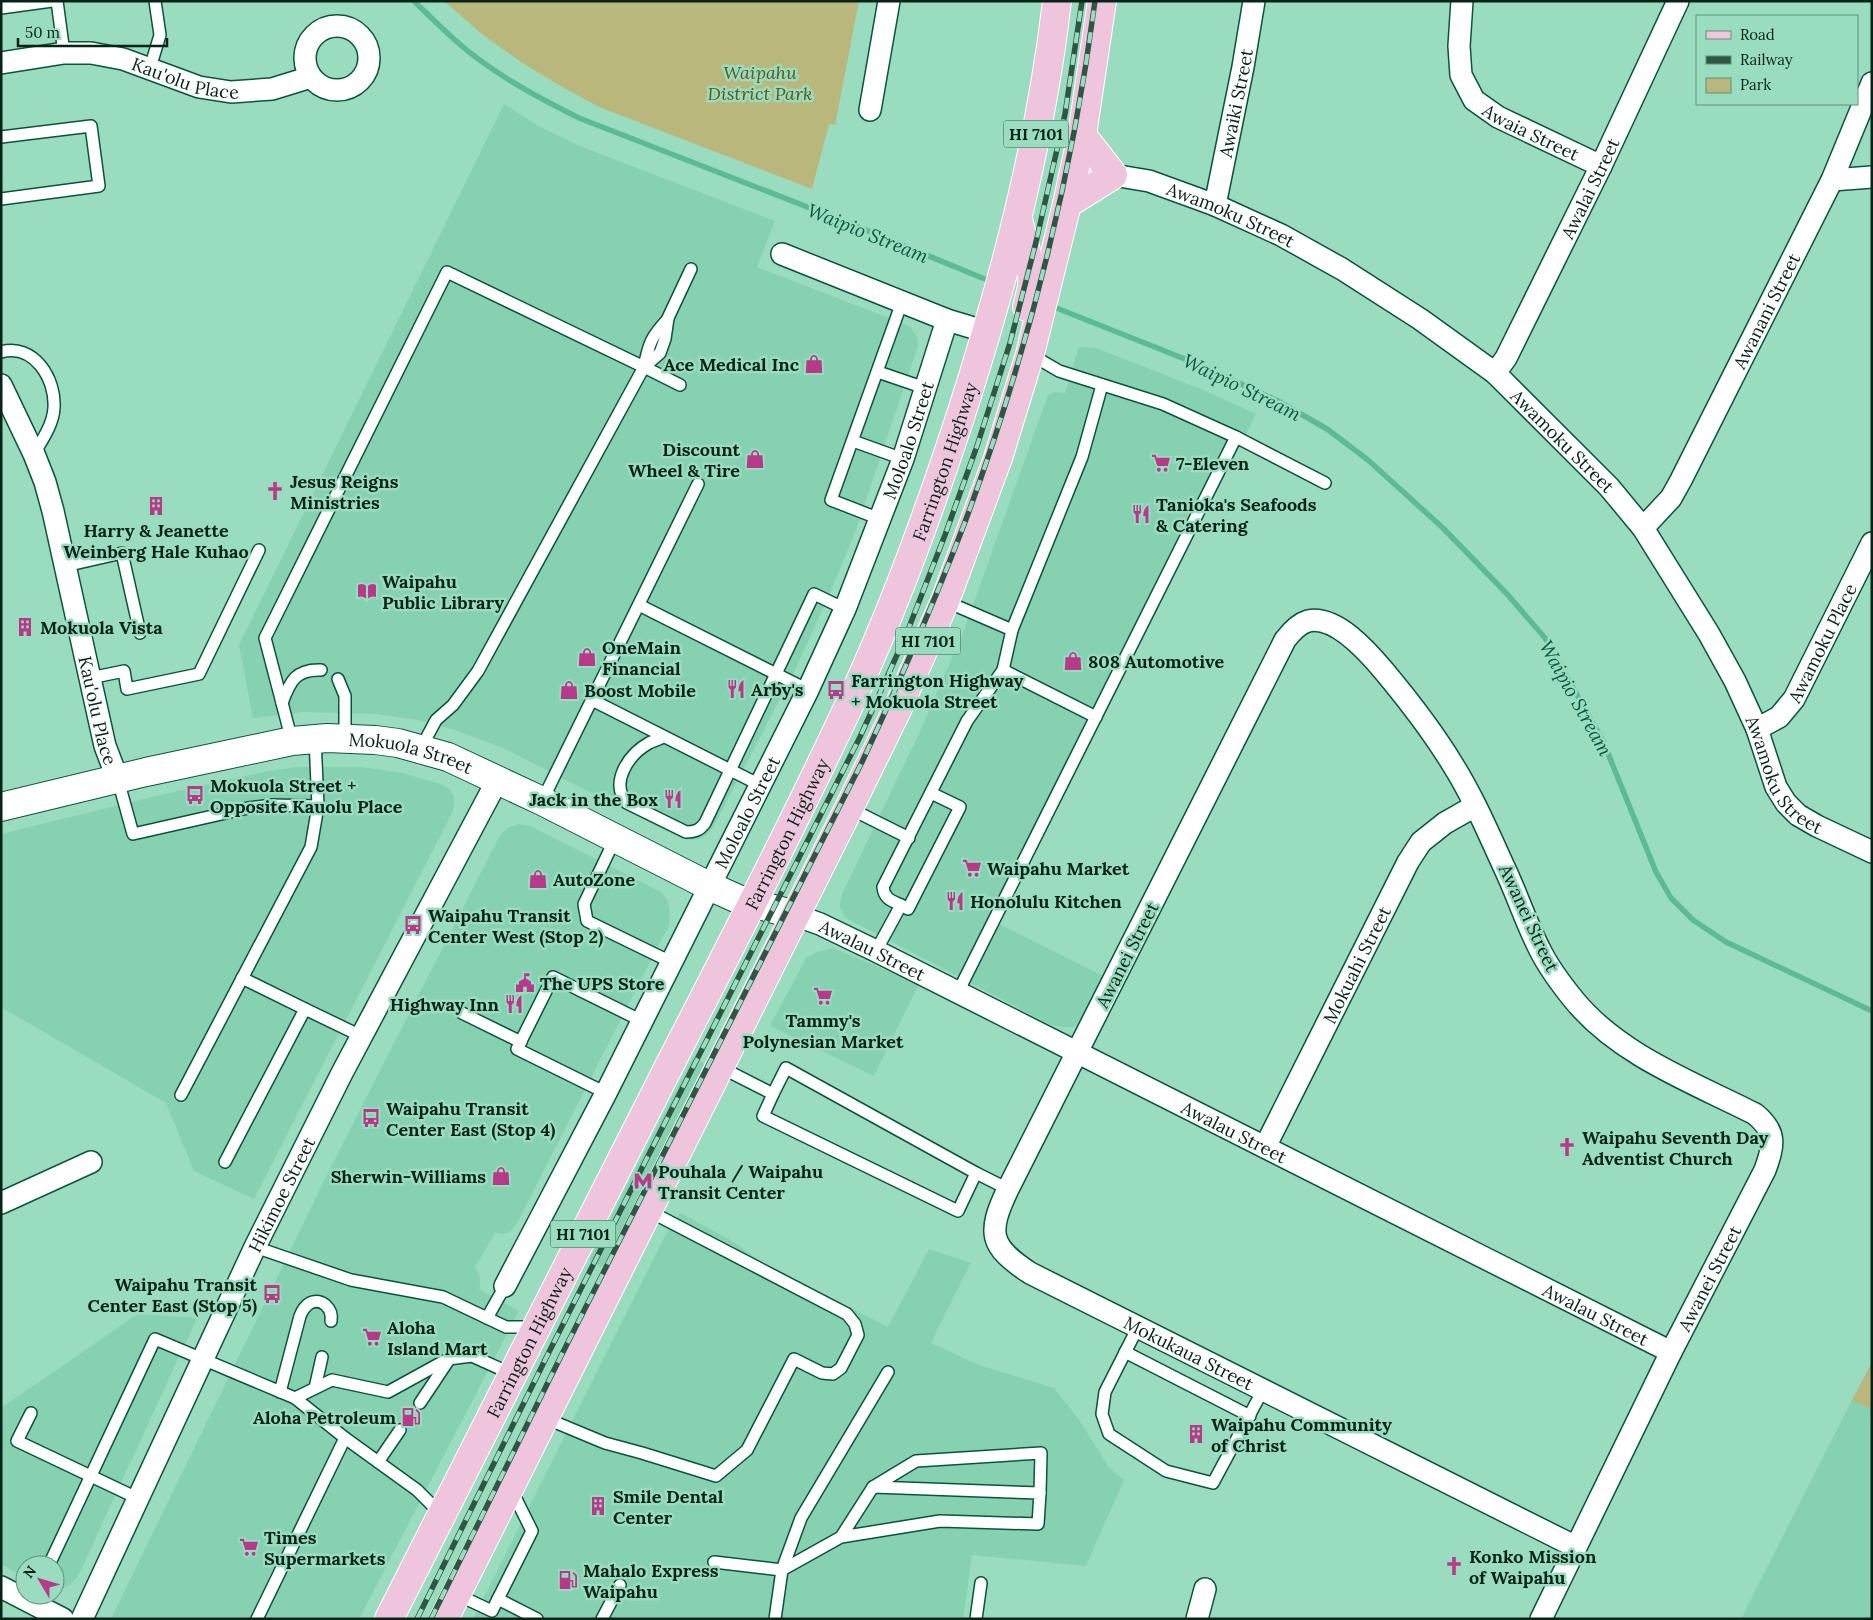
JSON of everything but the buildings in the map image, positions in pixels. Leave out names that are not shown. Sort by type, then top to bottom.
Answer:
[{"type":"main road","name":"Farrington Highway","points":[[390,1619],[535,1327],[752,903],[858,685],[891,609],[920,537],[987,332],[1006,265],[1035,140],[1052,48],[1057,1]]},
{"type":"main road","name":"HI 7101","points":[[444,1619],[849,808],[897,710],[945,601],[998,458],[1030,354],[1031,320],[1040,278],[1067,204],[1082,135],[1102,1]]},
{"type":"main road","points":[[1067,204],[1113,175],[1082,135]]},
{"type":"main road","points":[[1018,219],[1040,278]]},
{"type":"street","points":[[870,110],[888,1]]},
{"type":"street","name":"Awaiki Street","points":[[1215,205],[1243,67],[1254,1]]},
{"type":"street","name":"Awaia Street","points":[[1462,1],[1459,46],[1461,75],[1474,100],[1498,118],[1601,166]]},
{"type":"street","name":"Awalai Street","points":[[1495,373],[1506,358],[1601,166],[1678,1]]},
{"type":"street","name":"Kau'olu Place","points":[[1,63],[64,53],[98,54],[123,59],[200,87],[231,92],[272,89],[310,77]]},
{"type":"street","name":"Awanani Street","points":[[1643,528],[1671,498],[1681,480],[1832,180],[1872,83]]},
{"type":"street","name":"Awamoku Street","points":[[1113,175],[1150,181],[1215,205],[1281,235],[1342,269],[1420,319],[1495,373],[1609,487],[1643,528],[1709,634],[1735,681],[1757,729],[1776,787],[1786,803],[1798,815],[1817,826],[1872,852]]},
{"type":"street","points":[[1832,180],[1872,177]]},
{"type":"street","points":[[782,254],[947,320],[987,332]]},
{"type":"street","name":"Moloalo Street","points":[[505,1286],[606,1093],[808,690],[845,609],[903,459],[947,320]]},
{"type":"street","name":"Kau'olu Place","points":[[1,385],[34,454],[47,489],[105,746],[118,780]]},
{"type":"street","name":"Awamoku Place","points":[[1757,729],[1779,718],[1794,699],[1872,543]]},
{"type":"street","name":"Awanei Street","points":[[1077,1053],[1285,640],[1296,628],[1309,621],[1335,626],[1371,656],[1426,724],[1454,766],[1505,868],[1540,951],[1575,1001],[1601,1027],[1619,1042],[1641,1056],[1755,1114],[1765,1122],[1772,1137],[1771,1152],[1765,1170],[1671,1352],[1541,1619]]},
{"type":"street","name":"Mokuola Street","points":[[1,806],[228,754],[303,740],[344,738],[398,743],[448,757],[498,779],[709,886],[752,903],[794,915]]},
{"type":"street","name":"Hikimoe Street","points":[[82,1619],[255,1247],[361,1036],[498,779]]},
{"type":"street","name":"Mokuahi Street","points":[[1265,1148],[1408,862],[1421,842],[1445,823],[1475,806]]},
{"type":"street","name":"Awalau Street","points":[[794,915],[820,924],[876,951],[1671,1352]]},
{"type":"street","name":"Mokukaua Street","points":[[1077,1053],[1008,1189],[994,1221],[994,1236],[1001,1250],[1011,1261],[1030,1273],[1576,1548]]},
{"type":"street","points":[[1,1203],[91,1162]]},
{"type":"street","points":[[1,1587],[15,1592]]},
{"type":"street","points":[[1197,1619],[1205,1589]]},
{"type":"street","points":[[42,1605],[63,1619]]},
{"type":"lane","points":[[1,8],[52,1]]},
{"type":"lane","points":[[57,1],[64,53]]},
{"type":"lane","points":[[150,68],[160,35],[155,1]]},
{"type":"lane","points":[[1,137],[91,126],[99,186],[1,199]]},
{"type":"lane","points":[[421,748],[436,720],[453,705],[478,671],[644,368],[648,348],[654,334],[668,318],[691,269]]},
{"type":"lane","points":[[181,1095],[311,847],[318,806],[303,740],[282,703],[265,638],[447,272],[680,385]]},
{"type":"lane","points":[[880,519],[831,500],[902,302]]},
{"type":"lane","points":[[1,352],[8,350],[24,352],[40,364],[52,388],[54,409],[49,428],[34,454]]},
{"type":"lane","points":[[1030,354],[1059,372],[1163,404],[1236,437],[1325,482]]},
{"type":"lane","points":[[878,372],[925,388]]},
{"type":"lane","points":[[931,793],[960,807],[908,909],[887,898],[883,887],[967,721],[1003,670],[1012,630],[1082,457],[1102,385]]},
{"type":"lane","points":[[958,992],[1236,437]]},
{"type":"lane","points":[[852,441],[903,459]]},
{"type":"lane","points":[[542,801],[698,484]]},
{"type":"lane","points":[[90,678],[124,671],[128,690],[199,674],[259,550]]},
{"type":"lane","points":[[65,566],[122,553],[140,633]]},
{"type":"lane","points":[[664,737],[648,744],[636,753],[626,765],[620,779],[620,795],[627,803],[686,832],[695,832],[702,828],[705,823],[731,771],[814,594],[845,609]]},
{"type":"lane","points":[[945,601],[1012,630]]},
{"type":"lane","points":[[639,605],[808,690]]},
{"type":"lane","points":[[282,703],[292,680],[309,670],[321,670]]},
{"type":"lane","points":[[1003,670],[1096,716]]},
{"type":"lane","points":[[338,679],[345,696],[344,738]]},
{"type":"lane","points":[[592,700],[760,785]]},
{"type":"lane","points":[[118,780],[134,834],[248,808],[272,805],[318,806]]},
{"type":"lane","points":[[849,808],[909,838]]},
{"type":"lane","points":[[615,839],[584,904],[587,921],[671,962]]},
{"type":"lane","points":[[876,951],[901,905]]},
{"type":"lane","points":[[606,1093],[517,1050],[553,977],[642,1021]]},
{"type":"lane","points":[[242,978],[361,1036]]},
{"type":"lane","points":[[225,1162],[305,1009]]},
{"type":"lane","points":[[462,1013],[521,1042]]},
{"type":"lane","points":[[720,1067],[773,1094]]},
{"type":"lane","points":[[976,1173],[958,1211],[763,1116],[786,1068],[1008,1189]]},
{"type":"lane","points":[[545,1418],[604,1443],[716,1476],[748,1450],[794,1359],[822,1374],[833,1374],[841,1368],[858,1335],[855,1324],[847,1314],[649,1211]]},
{"type":"lane","points":[[255,1247],[351,1280],[443,1297],[506,1327],[535,1327]]},
{"type":"lane","points":[[487,1318],[505,1286]]},
{"type":"lane","points":[[280,1392],[300,1316],[304,1308],[316,1301],[325,1304],[330,1308],[331,1321]]},
{"type":"lane","points":[[1138,1327],[1105,1392],[1102,1414],[1109,1434],[1166,1471],[1213,1483],[1263,1390]]},
{"type":"lane","points":[[54,1555],[155,1339],[295,1398],[345,1438],[417,1490],[442,1514]]},
{"type":"lane","points":[[1125,1352],[1250,1416]]},
{"type":"lane","points":[[295,1398],[332,1380],[388,1392],[448,1359],[472,1356],[512,1374]]},
{"type":"lane","points":[[315,1388],[322,1357]]},
{"type":"lane","points":[[420,1403],[448,1359]]},
{"type":"lane","points":[[774,1619],[782,1570],[801,1518],[888,1372]]},
{"type":"lane","points":[[31,1413],[17,1441],[137,1498]]},
{"type":"lane","points":[[378,1462],[400,1430]]},
{"type":"lane","points":[[257,1619],[345,1438]]},
{"type":"lane","points":[[714,1562],[782,1570],[842,1538],[940,1520],[1038,1524],[1041,1453],[916,1460],[873,1487],[842,1538]]},
{"type":"lane","points":[[873,1487],[1040,1493]]},
{"type":"lane","points":[[456,1594],[492,1611],[532,1531],[510,1488]]},
{"type":"lane","points":[[976,1619],[981,1583]]},
{"type":"lane","points":[[602,1619],[620,1585]]},
{"type":"lane","points":[[498,1599],[537,1619]]},
{"type":"shaded area","points":[[504,104],[540,127],[582,147],[775,221],[757,267],[910,326],[918,338],[918,346],[854,535],[832,588],[796,668],[714,826],[707,835],[699,839],[689,840],[680,838],[503,748],[455,730],[418,720],[377,714],[304,712],[253,718],[239,645]]},
{"type":"shaded area","points":[[1079,347],[1096,348],[1201,389],[1256,414],[999,924],[1105,977],[1083,1021],[1073,1027],[1061,1027],[1049,1024],[846,918],[840,907],[841,896],[916,740],[963,633],[1048,395],[1054,392],[1065,393]]},
{"type":"shaded area","points":[[296,767],[361,767],[402,773],[441,784],[449,789],[454,796],[454,805],[452,813],[254,1199],[194,1171],[166,1103],[1,1007],[1,834],[169,793],[263,772]]},
{"type":"shaded area","points":[[518,824],[530,826],[661,892],[668,901],[670,912],[669,925],[516,1225],[510,1232],[503,1234],[495,1233],[475,1267],[479,1274],[479,1289],[519,1311],[359,1619],[111,1619],[329,1171],[499,837],[507,828]]},
{"type":"shaded area","points":[[833,948],[919,984],[874,1076],[770,1026],[806,958],[817,952]]},
{"type":"shaded area","points":[[693,1058],[714,1069],[608,1270],[589,1260]]},
{"type":"shaded area","points":[[680,1213],[732,1241],[762,1262],[888,1327],[929,1249],[971,1263],[931,1343],[979,1365],[1054,1388],[1080,1421],[1109,1468],[1124,1480],[1086,1566],[972,1555],[963,1619],[473,1619],[665,1236]]},
{"type":"shaded area","points":[[138,1314],[197,1318],[78,1576],[70,1585],[65,1587],[65,1555],[15,1555],[15,1572],[1,1564],[1,1408]]},
{"type":"shaded area","points":[[1852,1400],[1872,1410],[1872,1619],[1741,1619]]},
{"type":"green space","name":"Waipahu District Park","points":[[444,1],[859,1],[835,125],[829,124],[812,189],[599,107],[518,60],[482,34]]},
{"type":"green space","points":[[1872,1362],[1872,1410],[1852,1400]]},
{"type":"waterway","name":"Waipio Stream","points":[[414,1],[456,41],[485,64],[531,93],[579,118],[851,224],[992,282]]},
{"type":"waterway","name":"Waipio Stream","points":[[1049,305],[1200,365],[1278,401],[1327,429],[1368,460],[1443,528],[1508,595],[1545,638],[1603,741],[1656,872],[1671,898],[1693,920],[1726,942],[1872,1011]]},
{"type":"railway","points":[[417,1619],[549,1352],[860,737],[906,635],[977,446],[1010,343],[1036,242],[1065,114],[1082,1]]},
{"type":"railway","points":[[431,1619],[561,1356],[862,762],[903,673],[941,583],[965,522],[1008,395],[1045,265],[1074,134],[1095,1]]},
{"type":"place","name":"Ace Medical Inc","points":[[814,364]]},
{"type":"place","name":"Discount Wheel & Tire","points":[[755,459]]},
{"type":"place","name":"7-Eleven","points":[[1161,463]]},
{"type":"place","name":"Jesus Reigns Ministries","points":[[275,491]]},
{"type":"place","name":"Harry & Jeanette Weinberg Hale Kuhao","points":[[156,506]]},
{"type":"place","name":"Tanioka's Seafoods & Catering","points":[[1141,514]]},
{"type":"place","name":"Waipahu Public Library","points":[[367,591]]},
{"type":"place","name":"Mokuola Vista","points":[[25,627]]},
{"type":"place","name":"OneMain Financial","points":[[587,657]]},
{"type":"place","name":"808 Automotive","points":[[1073,661]]},
{"type":"place","name":"Arby's","points":[[736,689]]},
{"type":"place","name":"Boost Mobile","points":[[569,690]]},
{"type":"place","name":"Farrington Highway + Mokuola Street","points":[[836,690]]},
{"type":"place","name":"Mokuola Street + Opposite Kauolu Place","points":[[195,795]]},
{"type":"place","name":"Jack in the Box","points":[[673,799]]},
{"type":"place","name":"Waipahu Market","points":[[972,868]]},
{"type":"place","name":"AutoZone","points":[[538,879]]},
{"type":"place","name":"Honolulu Kitchen","points":[[955,901]]},
{"type":"place","name":"Waipahu Transit Center West (Stop 2)","points":[[413,925]]},
{"type":"place","name":"The UPS Store","points":[[525,983]]},
{"type":"place","name":"Tammy's Polynesian Market","points":[[823,996]]},
{"type":"place","name":"Highway Inn","points":[[514,1004]]},
{"type":"place","name":"Waipahu Transit Center East (Stop 4)","points":[[371,1118]]},
{"type":"place","name":"Waipahu Seventh Day Adventist Church","points":[[1567,1147]]},
{"type":"place","name":"Sherwin-Williams","points":[[501,1176]]},
{"type":"place","name":"Pouhala / Waipahu Transit Center","points":[[643,1181]]},
{"type":"place","name":"Waipahu Transit Center East (Stop 5)","points":[[272,1294]]},
{"type":"place","name":"Aloha Island Mart","points":[[372,1337]]},
{"type":"place","name":"Aloha Petroleum","points":[[411,1417]]},
{"type":"place","name":"Waipahu Community of Christ","points":[[1196,1434]]},
{"type":"place","name":"Smile Dental Center","points":[[598,1506]]},
{"type":"place","name":"Times Supermarkets","points":[[249,1547]]},
{"type":"place","name":"Konko Mission of Waipahu","points":[[1454,1566]]},
{"type":"place","name":"Mahalo Express Waipahu","points":[[568,1580]]}]
